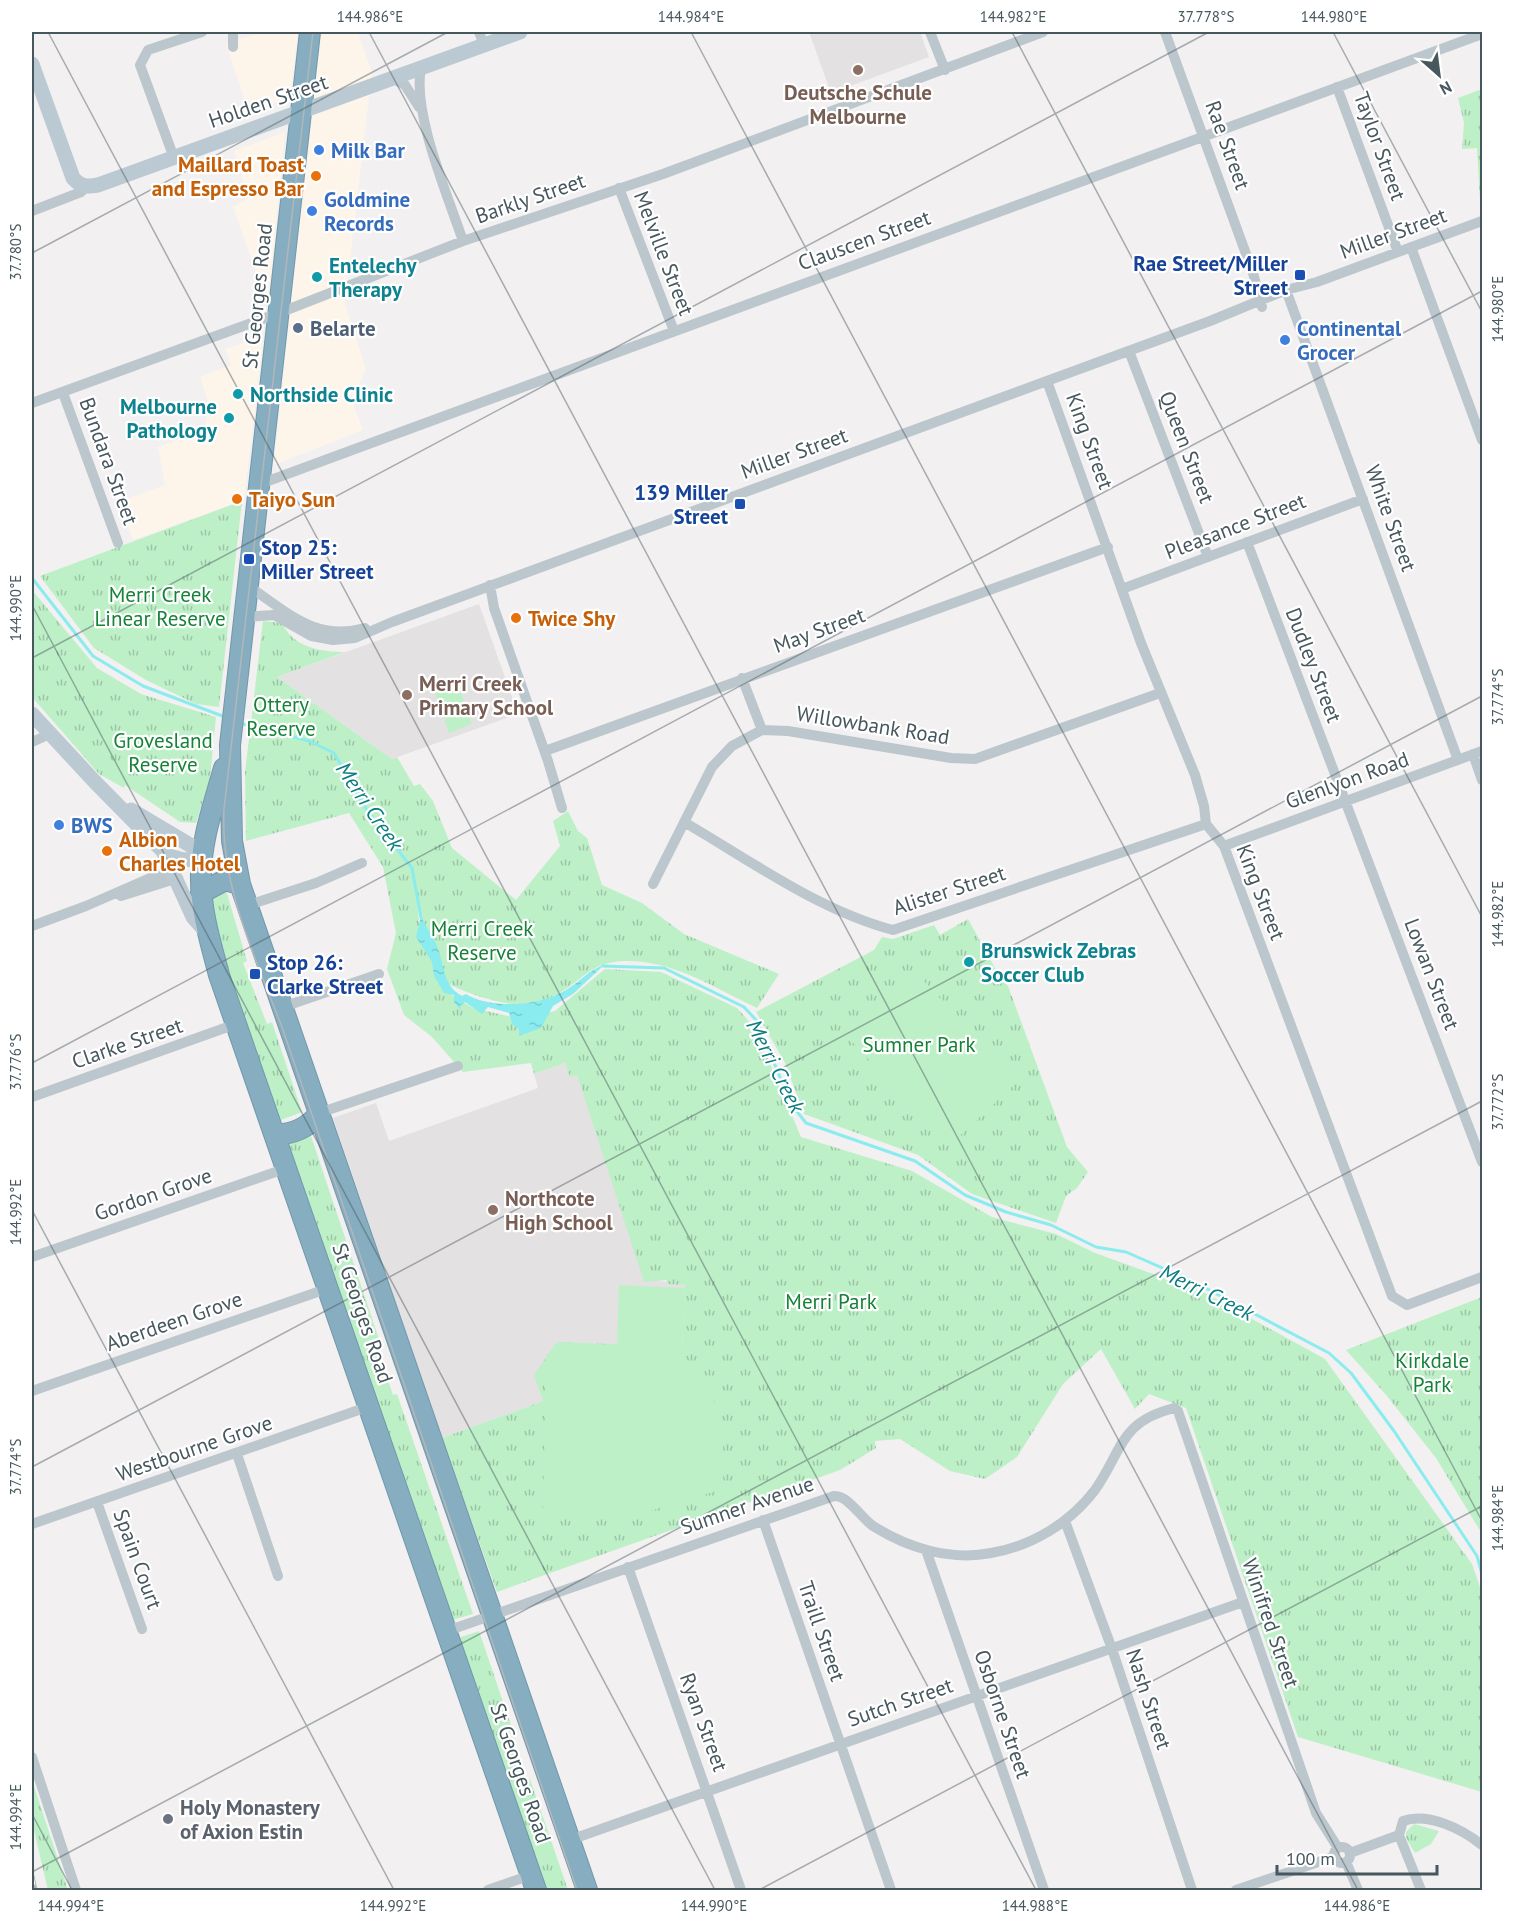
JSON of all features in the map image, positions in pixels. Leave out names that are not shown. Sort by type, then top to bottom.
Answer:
[{"type":"highway","name":"St Georges Road","points":[[310,32],[230,745],[232,849],[240,884],[587,1890]]},
{"type":"highway","name":"St Georges Road","points":[[230,745],[206,833],[202,858],[201,893],[208,934],[236,1024],[534,1883]]},
{"type":"highway","points":[[202,858],[214,852],[231,823]]},
{"type":"highway","points":[[202,858],[214,860],[227,867],[240,884]]},
{"type":"highway","points":[[201,893],[225,880],[240,884]]},
{"type":"highway","points":[[275,1132],[286,1122],[319,1113]]},
{"type":"main road","name":"Holden Street","points":[[86,187],[98,185],[421,68],[481,38],[520,32]]},
{"type":"main road","points":[[32,64],[73,178],[77,184],[86,187]]},
{"type":"main road","points":[[32,714],[95,783],[116,801],[172,867],[193,917],[208,934]]},
{"type":"main road","points":[[116,801],[195,848],[202,858],[172,867]]},
{"type":"street","points":[[174,158],[140,65],[148,50],[202,32]]},
{"type":"street","points":[[232,47],[233,32]]},
{"type":"street","points":[[930,32],[945,70]]},
{"type":"street","name":"Barkly Street","points":[[32,403],[279,313],[463,242],[674,170],[1043,32]]},
{"type":"street","name":"Rae Street","points":[[1165,32],[1265,302]]},
{"type":"street","name":"Clauscen Street","points":[[260,484],[1482,34]]},
{"type":"street","points":[[421,68],[418,89],[422,113],[463,242]]},
{"type":"street","points":[[392,78],[405,85],[422,113]]},
{"type":"street","name":"Taylor Street","points":[[1337,87],[1398,252]]},
{"type":"street","name":"Holden Street","points":[[32,211],[81,192],[86,187]]},
{"type":"street","name":"Melville Street","points":[[619,188],[674,331]]},
{"type":"street","name":"Miller Street","points":[[245,617],[274,615],[311,636],[333,640],[356,638],[486,587],[1482,221]]},
{"type":"street","points":[[1411,247],[1482,440]]},
{"type":"street","name":"White Street","points":[[1288,293],[1458,760]]},
{"type":"street","name":"Queen Street","points":[[1130,351],[1208,557]]},
{"type":"street","name":"King Street","points":[[1047,381],[1160,693],[1195,775],[1204,806],[1206,824],[1224,846],[1392,1296],[1398,1302],[1407,1305],[1482,1276]]},
{"type":"street","name":"Bundara Street","points":[[63,393],[118,543]]},
{"type":"street","name":"Pleasance Street","points":[[1122,589],[1363,499]]},
{"type":"street","name":"Dudley Street","points":[[1247,542],[1345,801]]},
{"type":"street","name":"May Street","points":[[545,751],[1108,547]]},
{"type":"street","name":"Miller Street","points":[[248,586],[295,619],[316,628],[349,631],[392,622]]},
{"type":"street","points":[[486,587],[545,751],[562,808]]},
{"type":"street","points":[[653,884],[712,767],[732,746],[762,730],[742,678]]},
{"type":"street","name":"Willowbank Road","points":[[762,730],[788,731],[951,758],[975,759],[1160,693]]},
{"type":"street","points":[[32,742],[50,735]]},
{"type":"street","points":[[1478,752],[1482,780]]},
{"type":"street","name":"Glenlyon Road","points":[[1224,846],[1478,752]]},
{"type":"street","name":"Lowan Street","points":[[1345,801],[1482,1162]]},
{"type":"street","name":"Alister Street","points":[[684,822],[833,909],[868,924],[892,930],[1206,824]]},
{"type":"street","points":[[249,906],[316,883],[362,863]]},
{"type":"street","points":[[32,926],[86,906],[172,867]]},
{"type":"street","points":[[283,1007],[378,974]]},
{"type":"street","name":"Clarke Street","points":[[32,1097],[236,1024]]},
{"type":"street","points":[[319,1113],[458,1066]]},
{"type":"street","name":"Gordon Grove","points":[[32,1257],[287,1168]]},
{"type":"street","name":"Aberdeen Grove","points":[[32,1392],[329,1288]]},
{"type":"street","name":"Westbourne Grove","points":[[32,1524],[370,1406]]},
{"type":"street","name":"Sumner Avenue","points":[[447,1631],[838,1495],[871,1524],[926,1550],[947,1555],[990,1553],[1035,1539],[1065,1521],[1094,1490],[1120,1443],[1135,1426],[1157,1412],[1174,1408]]},
{"type":"street","name":"Winifred Street","points":[[1174,1408],[1178,1411],[1316,1813],[1336,1852]]},
{"type":"street","points":[[237,1454],[278,1576]]},
{"type":"street","name":"Spain Court","points":[[97,1502],[142,1629]]},
{"type":"street","name":"Traill Street","points":[[763,1520],[891,1890]]},
{"type":"street","name":"Nash Street","points":[[1065,1521],[1112,1649],[1192,1890]]},
{"type":"street","name":"Osborne Street","points":[[926,1550],[1044,1890]]},
{"type":"street","name":"Ryan Street","points":[[628,1567],[708,1790],[741,1890]]},
{"type":"street","name":"Sutch Street","points":[[570,1840],[1243,1602]]},
{"type":"street","points":[[32,1757],[76,1890]]},
{"type":"street","points":[[1421,1890],[1399,1834],[1403,1821],[1423,1817],[1471,1836],[1482,1845]]},
{"type":"street","points":[[1236,1890],[1336,1852],[1338,1862],[1399,1834]]},
{"type":"street","points":[[1348,1857],[1358,1890]]},
{"type":"street","points":[[488,1890],[534,1883]]},
{"type":"shaded area","points":[[261,32],[298,32],[290,97],[249,113],[226,44]]},
{"type":"shaded area","points":[[319,32],[358,32],[372,72],[345,304],[366,369],[352,400],[363,430],[274,465]]},
{"type":"shaded area","name":"Deutsche Schule Melbourne","points":[[809,32],[920,32],[929,57],[831,93]]},
{"type":"shaded area","points":[[285,132],[269,298],[265,299],[233,207],[248,198],[234,151]]},
{"type":"shaded area","points":[[257,338],[263,343],[244,500],[133,540],[119,502],[165,485],[158,447],[204,430],[209,405],[200,377],[231,365],[225,349]]},
{"type":"shaded area","name":"Merri Creek Primary School","points":[[479,604],[518,714],[392,759],[277,677]]},
{"type":"shaded area","name":"Northcote High School","points":[[565,1063],[577,1075],[656,1280],[685,1285],[682,1348],[559,1342],[555,1344],[543,1401],[442,1438],[333,1118],[376,1103],[389,1141],[538,1088],[534,1074]]},
{"type":"green space","points":[[1482,89],[1482,202],[1480,202],[1477,148],[1462,149],[1464,123],[1458,98]]},
{"type":"green space","name":"Merri Creek Linear Reserve","points":[[242,501],[219,707],[196,704],[146,680],[94,648],[40,576]]},
{"type":"green space","name":"Grovesland Reserve","points":[[32,590],[97,668],[141,694],[216,717],[210,778],[196,823],[180,822],[125,785],[124,788],[99,774],[32,697]]},
{"type":"green space","name":"Merri Park","points":[[263,621],[282,623],[293,638],[300,643],[326,651],[345,652],[277,677],[392,759],[397,757],[414,786],[420,784],[433,801],[452,848],[516,900],[560,846],[553,821],[568,811],[578,831],[587,838],[602,885],[642,903],[684,934],[779,974],[757,1008],[677,970],[643,962],[625,961],[597,967],[561,992],[544,1000],[518,1004],[496,1001],[463,991],[440,977],[426,945],[415,885],[421,939],[444,990],[473,1008],[521,1019],[555,1011],[605,969],[661,972],[737,1008],[755,1028],[801,1137],[912,1171],[992,1217],[1056,1234],[1095,1253],[1203,1292],[1325,1359],[1472,1564],[1482,1593],[1482,1792],[1298,1737],[1186,1408],[1149,1394],[1135,1409],[1101,1349],[1063,1384],[1017,1457],[985,1479],[950,1471],[900,1439],[875,1441],[876,1448],[840,1470],[497,1592],[442,1438],[543,1401],[534,1375],[555,1344],[559,1342],[682,1347],[685,1285],[668,1284],[666,1280],[644,1282],[577,1075],[570,1077],[565,1063],[534,1074],[531,1063],[463,1072],[432,1037],[404,1015],[387,969],[396,933],[383,867],[349,813],[246,841],[245,772]]},
{"type":"green space","points":[[457,682],[472,724],[449,733],[434,690]]},
{"type":"green space","points":[[225,887],[247,961],[243,963],[267,1024],[272,1022],[302,1112],[278,1121],[220,956],[213,899],[214,894]]},
{"type":"green space","name":"Sumner Park","points":[[968,919],[996,970],[1008,986],[1067,1147],[1088,1172],[1077,1188],[1066,1196],[1056,1223],[972,1194],[918,1155],[804,1114],[785,1063],[756,1012],[874,950],[882,937],[893,939],[934,925],[940,935]]},
{"type":"green space","points":[[913,969],[1017,1082],[949,1146],[844,1033]]},
{"type":"green space","points":[[309,1130],[381,1345],[377,1347],[393,1395],[397,1394],[473,1614],[449,1621],[283,1139]]},
{"type":"green space","points":[[619,1285],[685,1288],[682,1348],[664,1347],[690,1367],[711,1394],[721,1424],[723,1439],[723,1489],[633,1516],[549,1517],[543,1513],[546,1357],[559,1342],[617,1345]]},
{"type":"green space","name":"Kirkdale Park","points":[[1482,1297],[1482,1534],[1436,1458],[1387,1396],[1346,1350]]},
{"type":"green space","points":[[479,1631],[513,1731],[509,1733],[525,1780],[530,1779],[568,1890],[541,1890],[455,1639]]},
{"type":"green space","points":[[32,1780],[68,1890],[48,1890],[32,1822]]},
{"type":"green space","points":[[1414,1824],[1439,1831],[1431,1844],[1415,1853],[1406,1838],[1406,1832]]},
{"type":"water","points":[[421,916],[440,953],[447,980],[462,996],[466,994],[476,999],[501,1004],[529,1003],[555,996],[604,965],[573,994],[553,1006],[541,1028],[519,1036],[519,1029],[512,1024],[509,1013],[488,1007],[482,1014],[465,1002],[460,1006],[461,1011],[454,1002],[454,995],[444,993],[434,976],[432,962],[416,937]]},
{"type":"waterway","name":"Merri Creek","points":[[32,578],[93,656],[143,686],[225,717]]},
{"type":"waterway","name":"Merri Creek","points":[[239,723],[309,741],[334,753],[368,812],[412,868],[421,918]]},
{"type":"waterway","name":"Merri Creek","points":[[603,966],[664,968],[744,1007],[757,1021],[791,1104],[806,1123],[915,1161],[965,1195],[1006,1212],[1051,1225],[1096,1247],[1126,1252],[1190,1280],[1329,1353],[1351,1373],[1394,1431],[1477,1556],[1482,1574]]},
{"type":"tram line","points":[[313,32],[224,809],[224,837],[233,893],[241,920],[282,1027],[577,1890]]},
{"type":"railway","points":[[32,1876],[35,1890]]},
{"type":"place","name":"Deutsche Schule Melbourne","points":[[858,70]]},
{"type":"place","name":"Milk Bar","points":[[319,150]]},
{"type":"place","name":"Maillard Toast and Espresso Bar","points":[[316,176]]},
{"type":"place","name":"Goldmine Records","points":[[312,211]]},
{"type":"place","name":"Rae Street/Miller Street","points":[[1300,275]]},
{"type":"place","name":"Entelechy Therapy","points":[[317,277]]},
{"type":"place","name":"Belarte","points":[[298,328]]},
{"type":"place","name":"Continental Grocer","points":[[1285,340]]},
{"type":"place","name":"Northside Clinic","points":[[238,394]]},
{"type":"place","name":"Melbourne Pathology","points":[[229,418]]},
{"type":"place","name":"Taiyo Sun","points":[[237,499]]},
{"type":"place","name":"139 Miller Street","points":[[740,504]]},
{"type":"place","name":"Stop 25: Miller Street","points":[[249,559]]},
{"type":"place","name":"Twice Shy","points":[[516,618]]},
{"type":"place","name":"Merri Creek Primary School","points":[[407,695]]},
{"type":"place","name":"BWS","points":[[59,825]]},
{"type":"place","name":"Albion Charles Hotel","points":[[107,851]]},
{"type":"place","name":"Brunswick Zebras Soccer Club","points":[[969,962]]},
{"type":"place","name":"Stop 26: Clarke Street","points":[[255,974]]},
{"type":"place","name":"Northcote High School","points":[[493,1210]]},
{"type":"place","name":"Holy Monastery of Axion Estin","points":[[168,1819]]},
{"type":"park label","name":"Ottery Reserve","points":[[281,716]]},
{"type":"park label","name":"Merri Creek Reserve","points":[[482,940]]}]
